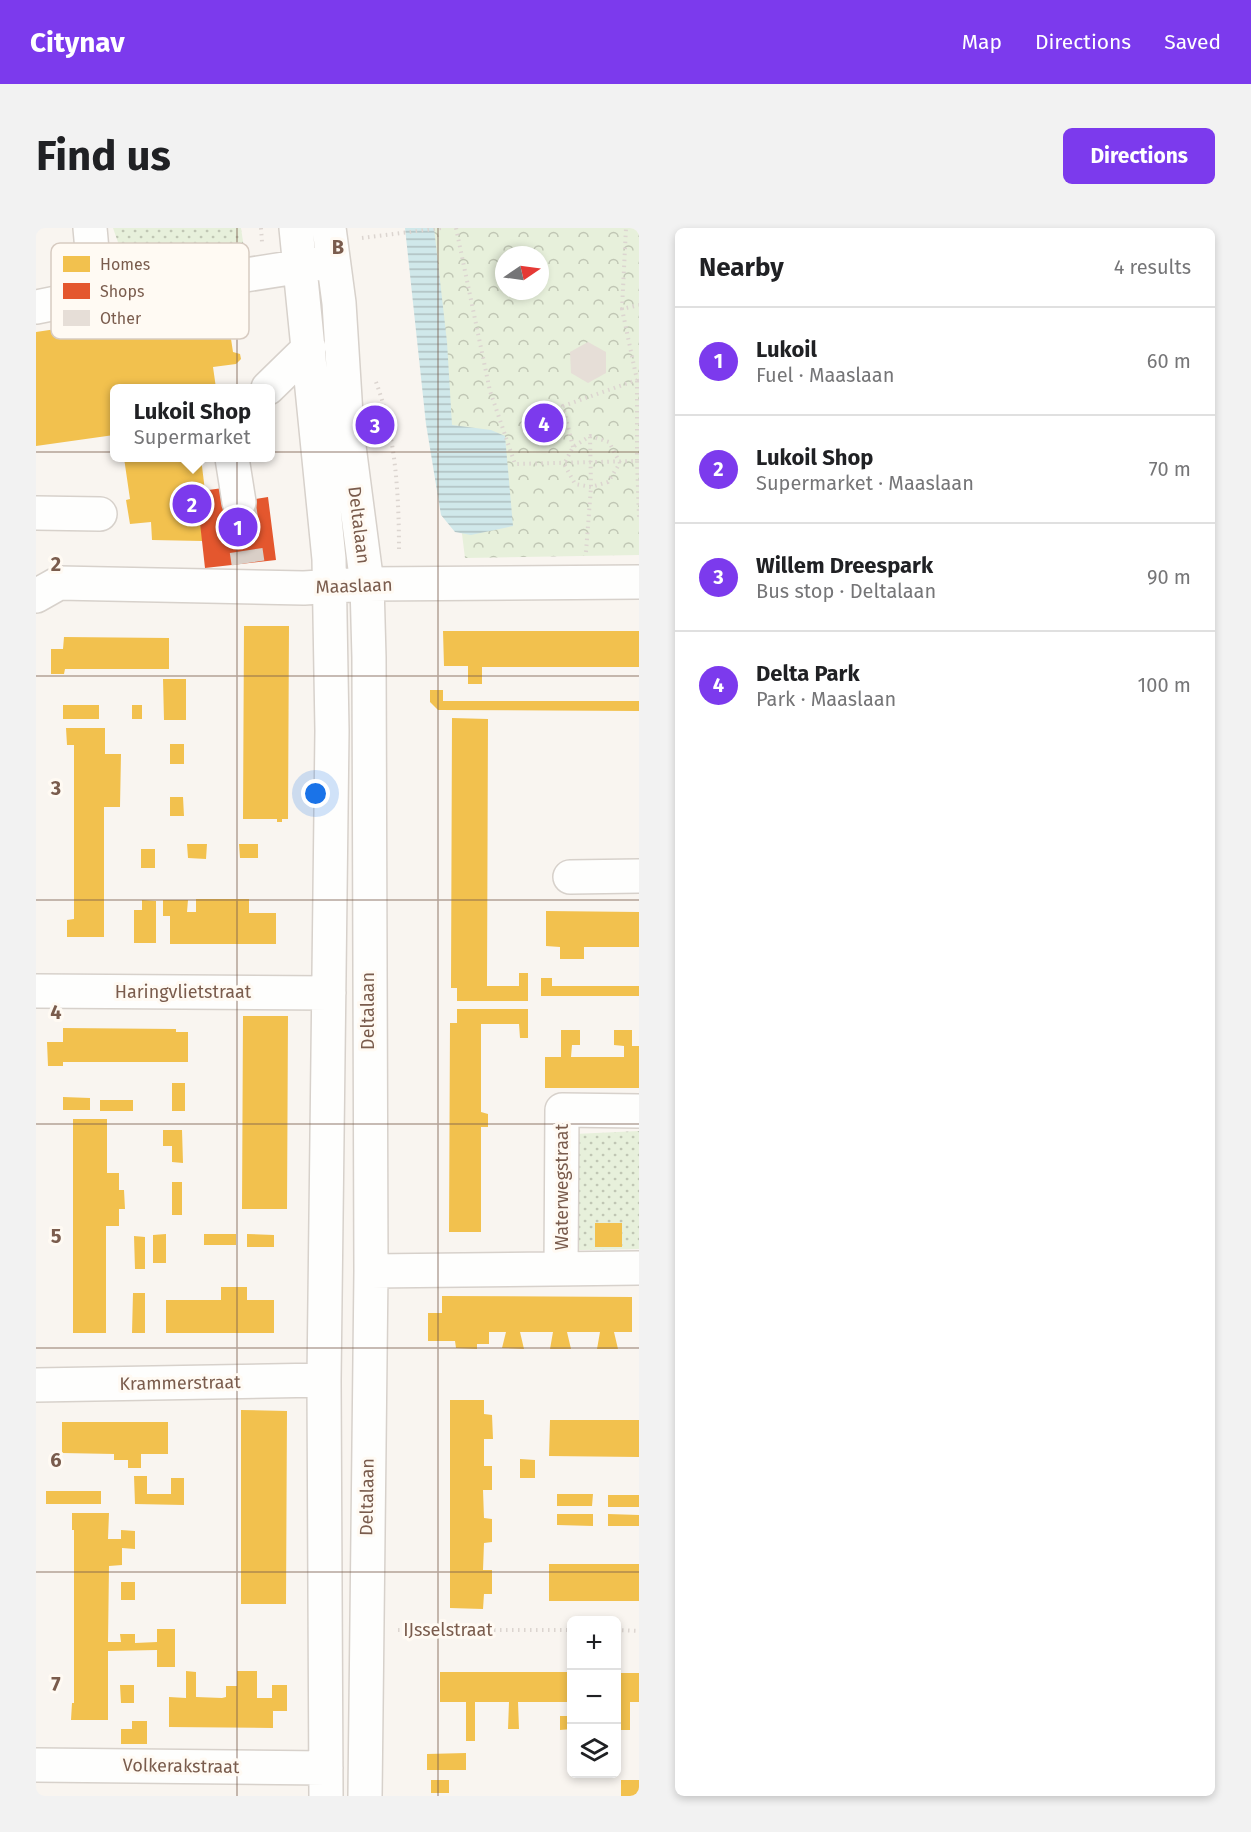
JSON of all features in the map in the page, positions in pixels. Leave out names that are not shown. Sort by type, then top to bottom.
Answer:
[{"type":"street","points":[[90,228],[91,243]]},
{"type":"street","name":"Deltalaan","points":[[296,228],[323,483],[332,731],[324,1380],[326,1782]]},
{"type":"street","points":[[249,274],[299,266],[338,243]]},
{"type":"street","name":"Deltalaan","points":[[338,243],[339,303],[347,431],[367,584],[371,1271],[365,1630],[365,1796]]},
{"type":"street","points":[[36,307],[51,304]]},
{"type":"street","points":[[272,384],[309,348]]},
{"type":"street","points":[[233,462],[239,502]]},
{"type":"street","points":[[36,513],[100,514]]},
{"type":"street","name":"Maaslaan","points":[[36,596],[59,583],[250,574],[328,587],[367,584],[639,582]]},
{"type":"street","points":[[570,877],[639,876]]},
{"type":"street","name":"Haringvlietstraat","points":[[36,991],[329,993]]},
{"type":"street","name":"Waterwegstraat","points":[[561,1269],[562,1110],[639,1111]]},
{"type":"street","name":"Waterwegstraat","points":[[371,1271],[639,1268]]},
{"type":"street","name":"Krammerstraat","points":[[36,1385],[324,1380]]},
{"type":"street","name":"Volkerakstraat","points":[[36,1765],[326,1782]]},
{"type":"path","points":[[338,243],[441,228]]},
{"type":"path","points":[[456,228],[490,391],[515,465],[637,461]]},
{"type":"path","points":[[626,228],[622,309],[637,380],[639,517]]},
{"type":"path","points":[[622,309],[639,305]]},
{"type":"path","name":"Deltalaan","points":[[374,377],[387,410],[399,506],[399,584]]},
{"type":"path","points":[[573,447],[563,406],[637,380]]},
{"type":"path","points":[[564,464],[573,447],[590,436]]},
{"type":"path","points":[[584,582],[591,487],[590,436]]},
{"type":"path","points":[[590,436],[609,442],[620,463]]},
{"type":"path","points":[[564,464],[575,484],[591,487],[608,482],[620,463]]},
{"type":"path","name":"IJsselstraat","points":[[365,1630],[567,1630]]},
{"type":"path","points":[[621,1630],[639,1630]]},
{"type":"green space","points":[[113,228],[241,228],[243,243],[118,243]]},
{"type":"green space","points":[[424,228],[639,228],[639,555],[465,558]]},
{"type":"green space","points":[[639,1131],[639,1249],[580,1250],[575,1246],[574,1134]]},
{"type":"water","points":[[405,228],[434,228],[447,342],[452,425],[491,430],[505,436],[513,526],[471,535],[455,532],[441,515],[426,424]]},
{"type":"building: Homes","points":[[51,330],[51,339],[231,339],[233,352],[240,354],[241,359],[236,364],[213,367],[215,384],[110,384],[110,436],[36,446],[36,332]]},
{"type":"building: Homes","points":[[125,462],[201,462],[205,491],[201,491],[204,514],[199,514],[203,541],[152,540],[151,522],[130,524],[126,500],[130,499]]},
{"type":"building: Homes","points":[[244,626],[289,626],[288,819],[282,819],[282,822],[277,822],[277,819],[243,819]]},
{"type":"building: Homes","points":[[443,631],[639,631],[639,667],[482,667],[482,684],[468,684],[468,666],[444,666]]},
{"type":"building: Homes","points":[[64,637],[169,638],[169,669],[65,669],[64,674],[51,674],[51,649],[63,649]]},
{"type":"building: Homes","points":[[163,679],[186,679],[186,720],[164,720]]},
{"type":"building: Homes","points":[[430,690],[443,690],[443,701],[639,701],[639,711],[438,710],[430,702]]},
{"type":"building: Homes","points":[[63,705],[99,705],[99,719],[63,719]]},
{"type":"building: Homes","points":[[132,705],[142,705],[142,719],[132,719]]},
{"type":"building: Homes","points":[[452,718],[488,719],[487,986],[519,986],[519,973],[528,973],[528,1001],[457,1001],[457,988],[451,988]]},
{"type":"building: Homes","points":[[66,728],[105,728],[105,754],[121,754],[120,807],[104,807],[104,937],[67,937],[67,920],[74,919],[74,745],[67,745]]},
{"type":"building: Homes","points":[[170,744],[184,744],[184,764],[170,764]]},
{"type":"building: Homes","points":[[170,797],[183,797],[184,816],[170,816]]},
{"type":"building: Homes","points":[[187,844],[207,844],[206,859],[188,858]]},
{"type":"building: Homes","points":[[239,844],[258,844],[258,858],[240,858]]},
{"type":"building: Homes","points":[[141,849],[155,849],[155,868],[141,868]]},
{"type":"building: Homes","points":[[196,899],[249,899],[249,913],[276,913],[276,944],[170,944],[170,916],[163,916],[163,900],[188,900],[187,912],[196,912]]},
{"type":"building: Homes","points":[[142,900],[156,901],[156,943],[134,943],[134,910],[142,910]]},
{"type":"building: Homes","points":[[546,911],[639,912],[639,947],[584,947],[584,959],[560,959],[560,947],[546,946]]},
{"type":"building: Homes","points":[[541,978],[552,978],[552,986],[639,986],[639,996],[541,996]]},
{"type":"building: Homes","points":[[457,1009],[528,1009],[528,1038],[520,1038],[519,1024],[481,1024],[481,1112],[488,1114],[488,1127],[481,1127],[481,1232],[449,1232],[450,1023],[457,1023]]},
{"type":"building: Homes","points":[[243,1016],[288,1016],[287,1209],[242,1209]]},
{"type":"building: Homes","points":[[63,1028],[176,1029],[176,1032],[188,1032],[188,1062],[63,1062],[63,1066],[48,1066],[47,1042],[63,1042]]},
{"type":"building: Homes","points":[[561,1030],[580,1030],[580,1045],[572,1045],[571,1057],[624,1057],[624,1046],[614,1045],[614,1030],[632,1030],[632,1046],[639,1046],[639,1088],[545,1088],[545,1057],[561,1057]]},
{"type":"building: Homes","points":[[172,1083],[185,1083],[185,1111],[172,1111]]},
{"type":"building: Homes","points":[[63,1097],[90,1098],[90,1110],[63,1110]]},
{"type":"building: Homes","points":[[100,1100],[133,1100],[133,1111],[100,1111]]},
{"type":"building: Homes","points":[[73,1119],[107,1119],[107,1173],[119,1173],[119,1190],[124,1190],[125,1209],[119,1209],[119,1226],[106,1226],[106,1333],[73,1333]]},
{"type":"building: Homes","points":[[163,1130],[182,1130],[183,1163],[172,1162],[172,1146],[163,1146]]},
{"type":"building: Homes","points":[[172,1182],[182,1182],[182,1215],[172,1215]]},
{"type":"building: Homes","points":[[595,1223],[622,1223],[622,1247],[595,1247]]},
{"type":"building: Homes","points":[[166,1234],[166,1263],[153,1263],[153,1235]]},
{"type":"building: Homes","points":[[204,1234],[236,1234],[236,1245],[204,1245]]},
{"type":"building: Homes","points":[[247,1234],[274,1235],[274,1247],[247,1247]]},
{"type":"building: Homes","points":[[134,1236],[145,1237],[145,1269],[135,1269]]},
{"type":"building: Homes","points":[[221,1287],[247,1287],[247,1300],[274,1300],[274,1333],[166,1333],[166,1300],[221,1300]]},
{"type":"building: Homes","points":[[133,1293],[145,1293],[145,1333],[132,1333]]},
{"type":"building: Homes","points":[[442,1296],[632,1297],[632,1332],[614,1332],[618,1349],[597,1349],[600,1332],[567,1332],[571,1349],[550,1349],[553,1332],[520,1332],[524,1349],[502,1348],[506,1332],[489,1332],[489,1344],[477,1344],[477,1349],[456,1348],[455,1341],[428,1341],[428,1313],[442,1313]]},
{"type":"building: Homes","points":[[450,1400],[484,1400],[484,1414],[492,1415],[493,1439],[484,1439],[484,1466],[492,1466],[492,1490],[483,1490],[484,1518],[492,1519],[492,1542],[484,1543],[483,1570],[492,1570],[492,1594],[484,1594],[483,1609],[450,1608]]},
{"type":"building: Homes","points":[[241,1410],[287,1411],[286,1604],[241,1604]]},
{"type":"building: Homes","points":[[550,1420],[639,1420],[639,1457],[549,1456]]},
{"type":"building: Homes","points":[[62,1422],[168,1422],[168,1454],[141,1454],[141,1468],[128,1468],[128,1460],[114,1460],[114,1454],[62,1453]]},
{"type":"building: Homes","points":[[520,1459],[535,1460],[535,1478],[520,1478]]},
{"type":"building: Homes","points":[[134,1476],[147,1476],[147,1494],[171,1494],[171,1478],[184,1478],[184,1505],[135,1504]]},
{"type":"building: Homes","points":[[46,1491],[101,1491],[101,1504],[46,1504]]},
{"type":"building: Homes","points":[[557,1494],[593,1494],[592,1506],[557,1506]]},
{"type":"building: Homes","points":[[608,1495],[639,1495],[639,1507],[608,1507]]},
{"type":"building: Homes","points":[[72,1513],[109,1513],[108,1539],[121,1539],[121,1530],[135,1531],[135,1549],[122,1548],[122,1565],[109,1566],[108,1642],[121,1642],[120,1634],[135,1634],[135,1643],[157,1642],[157,1629],[175,1629],[175,1667],[157,1667],[157,1650],[108,1651],[108,1720],[71,1720],[72,1703],[74,1703],[74,1530],[72,1530]]},
{"type":"building: Homes","points":[[557,1514],[593,1514],[593,1526],[557,1525]]},
{"type":"building: Homes","points":[[608,1514],[639,1515],[639,1526],[608,1526]]},
{"type":"building: Homes","points":[[549,1564],[639,1564],[639,1601],[549,1601]]},
{"type":"building: Homes","points":[[121,1582],[135,1582],[135,1600],[121,1600]]},
{"type":"building: Homes","points":[[186,1671],[196,1672],[196,1697],[222,1698],[226,1697],[226,1686],[237,1686],[237,1671],[257,1671],[257,1698],[272,1698],[272,1685],[287,1685],[287,1711],[273,1711],[273,1728],[169,1727],[169,1697],[186,1698]]},
{"type":"building: Homes","points":[[440,1672],[567,1672],[567,1702],[518,1702],[519,1729],[508,1729],[509,1702],[475,1702],[475,1741],[466,1741],[466,1702],[440,1702]]},
{"type":"building: Homes","points":[[621,1673],[639,1673],[639,1702],[630,1702],[630,1730],[621,1730]]},
{"type":"building: Homes","points":[[120,1685],[134,1685],[134,1703],[121,1703]]},
{"type":"building: Homes","points":[[560,1716],[567,1716],[567,1729],[560,1730]]},
{"type":"building: Homes","points":[[132,1721],[147,1721],[147,1744],[121,1744],[121,1729],[132,1729]]},
{"type":"building: Homes","points":[[466,1753],[466,1770],[427,1770],[427,1754]]},
{"type":"building: Homes","points":[[431,1780],[449,1780],[449,1793],[431,1793]]},
{"type":"building: Homes","points":[[621,1780],[639,1780],[639,1796],[621,1796]]},
{"type":"building: Shops","points":[[223,488],[225,504],[268,497],[276,560],[205,568],[199,514],[204,514],[201,491]]},
{"type":"building: Other","points":[[588,342],[606,352],[606,373],[588,383],[571,373],[570,352]]},
{"type":"tunnel","points":[[239,502],[248,563]]},
{"type":"place","name":"Delta Park","points":[[544,423]]},
{"type":"place","name":"Willem Dreespark","points":[[375,425]]},
{"type":"place","name":"Lukoil Shop","points":[[192,504]]},
{"type":"place","name":"Lukoil","points":[[238,527]]}]
